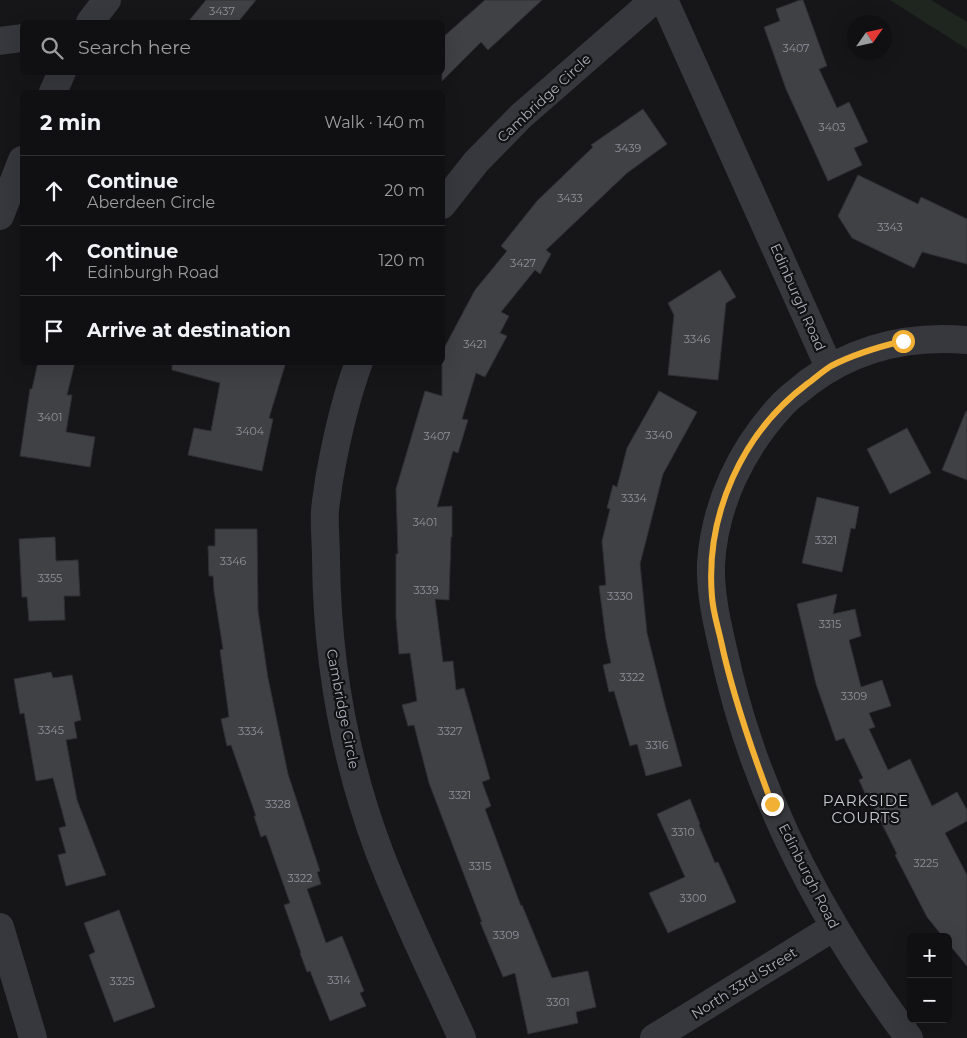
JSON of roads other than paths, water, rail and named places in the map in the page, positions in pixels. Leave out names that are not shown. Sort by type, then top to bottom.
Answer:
[{"type":"street","name":"Cambridge Circle","points":[[445,202],[476,162],[521,116],[654,0]]},
{"type":"street","name":"Edinburgh Road","points":[[664,0],[829,367],[788,398],[765,423],[746,451],[727,489],[715,530],[711,564],[712,598],[728,673],[748,740],[772,804],[801,866],[834,927],[884,1005],[909,1038]]},
{"type":"street","points":[[0,41],[20,38]]},
{"type":"street","points":[[54,90],[61,75]]},
{"type":"street","points":[[0,216],[20,165]]},
{"type":"street","points":[[829,367],[865,351],[903,341],[942,338],[967,340]]},
{"type":"street","name":"Cambridge Circle","points":[[358,365],[334,448],[325,509],[326,606],[333,668],[346,739],[359,791],[379,850],[402,909],[462,1038]]},
{"type":"street","points":[[0,927],[33,1038]]},
{"type":"street","name":"North 33rd Street","points":[[654,1038],[834,927]]},
{"type":"district","name":"PARKSIDE COURTS","points":[[866,810]]}]
